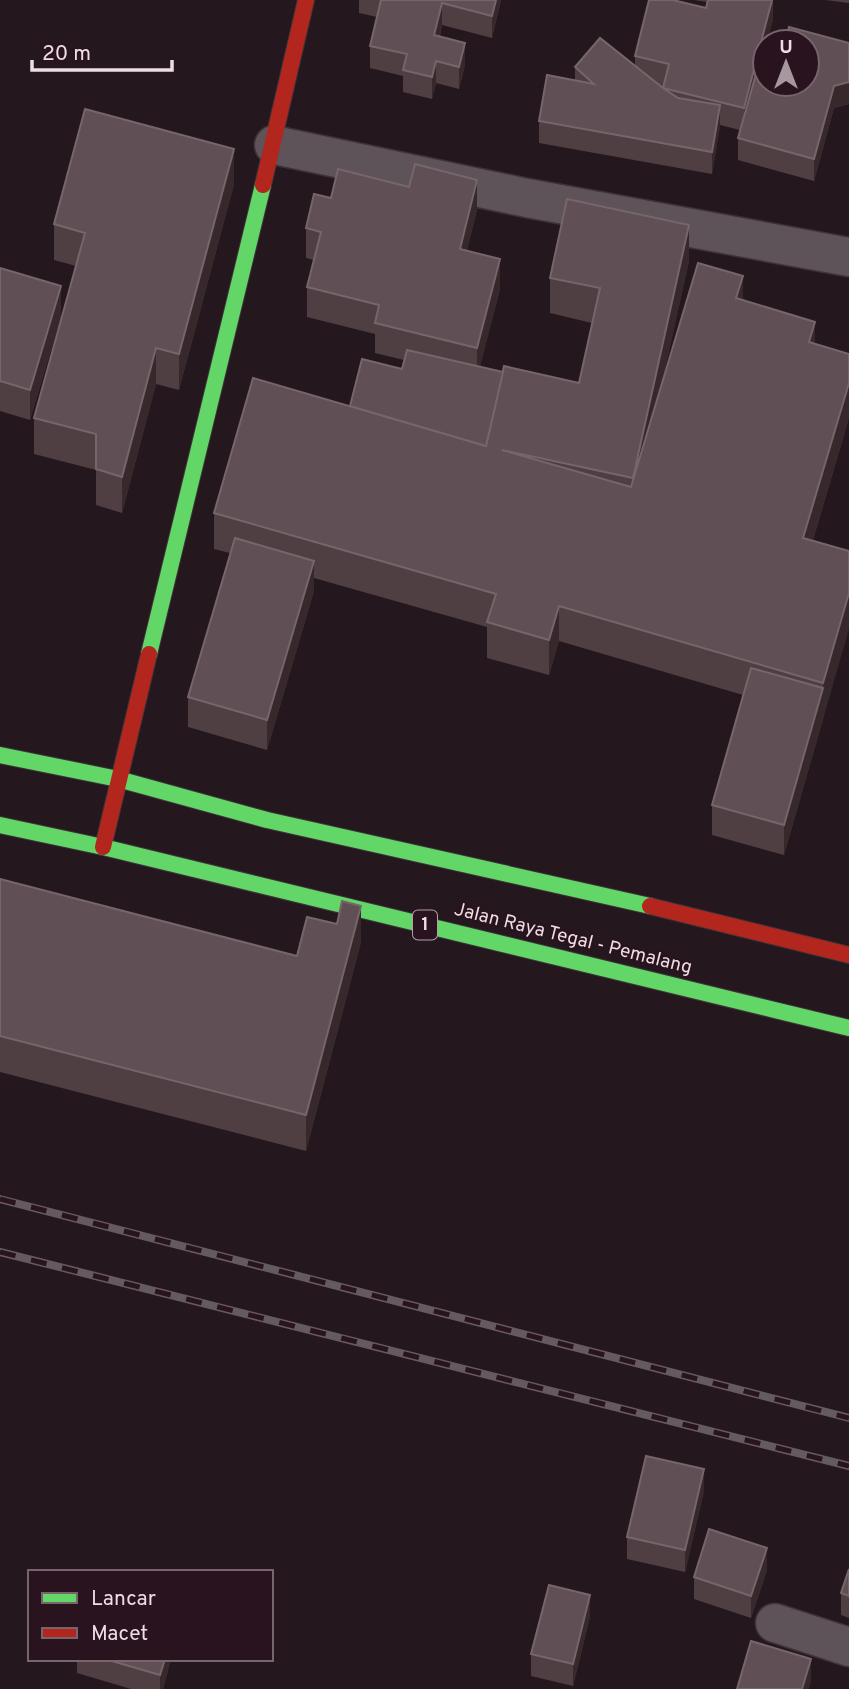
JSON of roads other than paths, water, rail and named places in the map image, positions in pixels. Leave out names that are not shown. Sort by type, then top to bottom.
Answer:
[{"type":"main road","points":[[103,847],[245,254],[274,145],[306,0]]},
{"type":"main road","points":[[0,755],[118,779],[267,820],[597,893],[849,955]]},
{"type":"main road","name":"Jalan Raya Tegal - Pemalang","points":[[0,825],[103,847],[849,1028]]},
{"type":"street","points":[[274,145],[527,198],[847,251]]},
{"type":"street","points":[[775,1623],[849,1647]]},
{"type":"railway","points":[[0,1199],[849,1418]]},
{"type":"railway","points":[[0,1252],[849,1466]]}]
